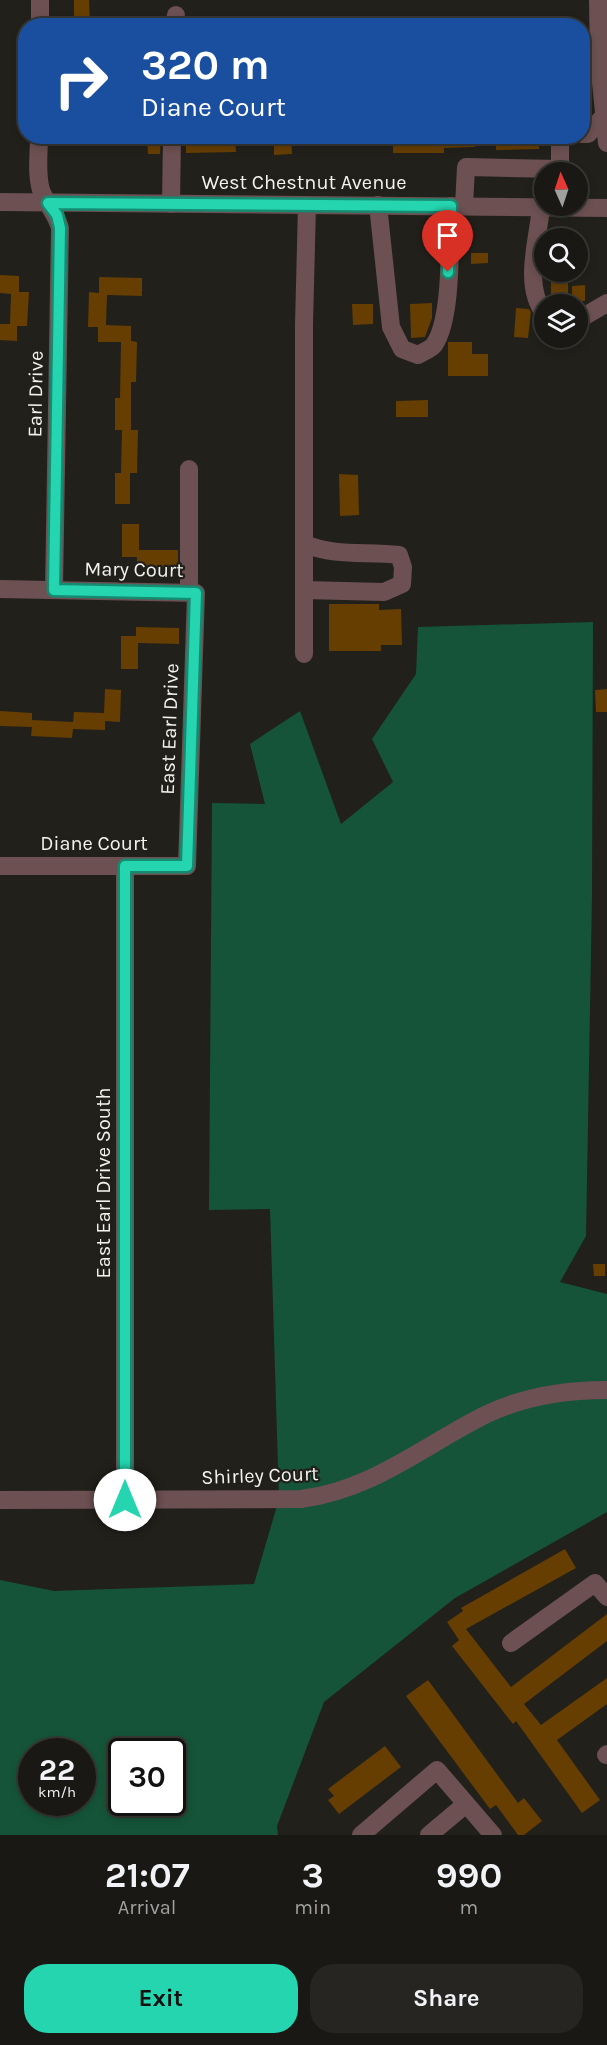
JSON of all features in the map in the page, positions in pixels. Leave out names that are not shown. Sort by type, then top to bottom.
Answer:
[{"type":"street","points":[[40,0],[40,18]]},
{"type":"street","points":[[598,0],[603,117],[607,143]]},
{"type":"street","points":[[590,132],[603,117]]},
{"type":"street","name":"Earl Drive","points":[[39,144],[38,179],[48,203],[57,215],[60,228],[54,590]]},
{"type":"street","points":[[171,204],[172,144]]},
{"type":"street","points":[[378,206],[391,327],[402,349],[418,355],[433,346],[443,323],[458,206],[466,167],[560,169],[560,144]]},
{"type":"street","name":"West Chestnut Avenue","points":[[0,202],[534,207]]},
{"type":"street","points":[[304,654],[304,325],[307,205]]},
{"type":"street","name":"West Chestnut Avenue","points":[[588,208],[607,208]]},
{"type":"street","points":[[535,294],[531,276],[540,216]]},
{"type":"street","points":[[588,314],[607,303]]},
{"type":"street","name":"East Earl Drive","points":[[187,866],[193,593],[189,469]]},
{"type":"street","points":[[304,590],[384,592],[402,584],[403,567],[399,555],[346,554],[317,550],[305,544]]},
{"type":"street","name":"Mary Court","points":[[0,589],[193,593]]},
{"type":"street","name":"Diane Court","points":[[0,866],[187,866]]},
{"type":"street","name":"East Earl Drive South","points":[[125,866],[125,1500]]},
{"type":"street","name":"Shirley Court","points":[[0,1500],[301,1499],[325,1496],[368,1482],[487,1414],[519,1402],[561,1393],[607,1390]]},
{"type":"street","points":[[511,1643],[595,1583],[607,1597]]},
{"type":"street","points":[[361,1835],[437,1770],[493,1835]]},
{"type":"street","points":[[429,1835],[466,1804]]},
{"type":"green space","points":[[593,622],[592,896],[586,1236],[560,1282],[607,1294],[607,1512],[455,1598],[324,1702],[277,1826],[278,1835],[0,1835],[0,1580],[54,1591],[254,1584],[279,1499],[270,1209],[209,1210],[212,803],[265,804],[250,744],[300,711],[341,824],[393,782],[372,739],[416,674],[418,627]]},
{"type":"building","points":[[74,0],[89,0],[90,18],[74,18]]},
{"type":"building","points":[[147,144],[161,144],[160,154],[148,154]]},
{"type":"building","points":[[186,144],[236,144],[236,152],[186,153]]},
{"type":"building","points":[[274,144],[291,144],[292,154],[274,155]]},
{"type":"building","points":[[393,144],[475,144],[475,147],[444,148],[444,153],[393,153]]},
{"type":"building","points":[[496,144],[539,144],[539,149],[496,150]]},
{"type":"building","points":[[471,253],[488,253],[488,263],[471,264]]},
{"type":"building","points":[[0,275],[19,276],[19,292],[29,292],[27,326],[17,326],[17,341],[0,340],[0,324],[10,324],[11,294],[0,293]]},
{"type":"building","points":[[99,277],[142,278],[142,296],[107,295],[106,325],[131,326],[131,341],[137,342],[136,382],[131,382],[131,430],[138,430],[137,473],[121,473],[122,430],[115,430],[115,398],[120,398],[121,342],[98,342],[98,327],[88,327],[89,292],[99,293]]},
{"type":"building","points":[[551,282],[568,282],[568,294],[551,294]]},
{"type":"building","points":[[585,285],[585,294],[572,294],[572,286]]},
{"type":"building","points":[[432,303],[432,318],[425,337],[411,338],[410,304]]},
{"type":"building","points":[[352,304],[373,304],[373,324],[353,325]]},
{"type":"building","points":[[516,308],[529,309],[531,312],[528,338],[514,337]]},
{"type":"building","points":[[448,342],[472,342],[472,354],[488,354],[488,376],[448,376]]},
{"type":"building","points":[[428,400],[428,417],[396,417],[396,401]]},
{"type":"building","points":[[115,473],[130,473],[130,504],[115,504]]},
{"type":"building","points":[[339,474],[358,475],[359,515],[340,516]]},
{"type":"building","points":[[122,524],[139,524],[139,550],[178,550],[178,567],[137,566],[137,557],[122,557]]},
{"type":"building","points":[[329,604],[379,604],[379,610],[401,609],[402,645],[381,645],[381,651],[329,651]]},
{"type":"building","points":[[136,627],[179,628],[179,644],[138,643],[138,669],[121,669],[121,636],[136,636]]},
{"type":"building","points":[[105,689],[121,690],[120,722],[105,721],[105,730],[73,729],[72,738],[31,736],[32,727],[0,726],[0,711],[32,713],[32,720],[73,722],[74,712],[104,713]]},
{"type":"building","points":[[607,689],[607,712],[596,712],[595,690]]},
{"type":"building","points":[[593,1264],[605,1264],[605,1276],[594,1276]]},
{"type":"building","points":[[565,1549],[576,1568],[466,1629],[511,1687],[607,1614],[607,1641],[524,1704],[541,1725],[607,1678],[607,1704],[557,1740],[600,1800],[582,1813],[516,1721],[513,1724],[452,1646],[459,1640],[447,1622],[463,1611],[461,1608]]},
{"type":"building","points":[[428,1680],[518,1803],[524,1798],[542,1821],[524,1835],[518,1835],[496,1805],[490,1809],[406,1696]]},
{"type":"building","points":[[385,1746],[401,1767],[339,1814],[328,1800],[334,1796],[328,1789]]},
{"type":"route","points":[[125,1500],[125,866],[187,866],[196,593],[54,590],[60,228],[57,215],[48,203],[451,206],[448,272]]}]
